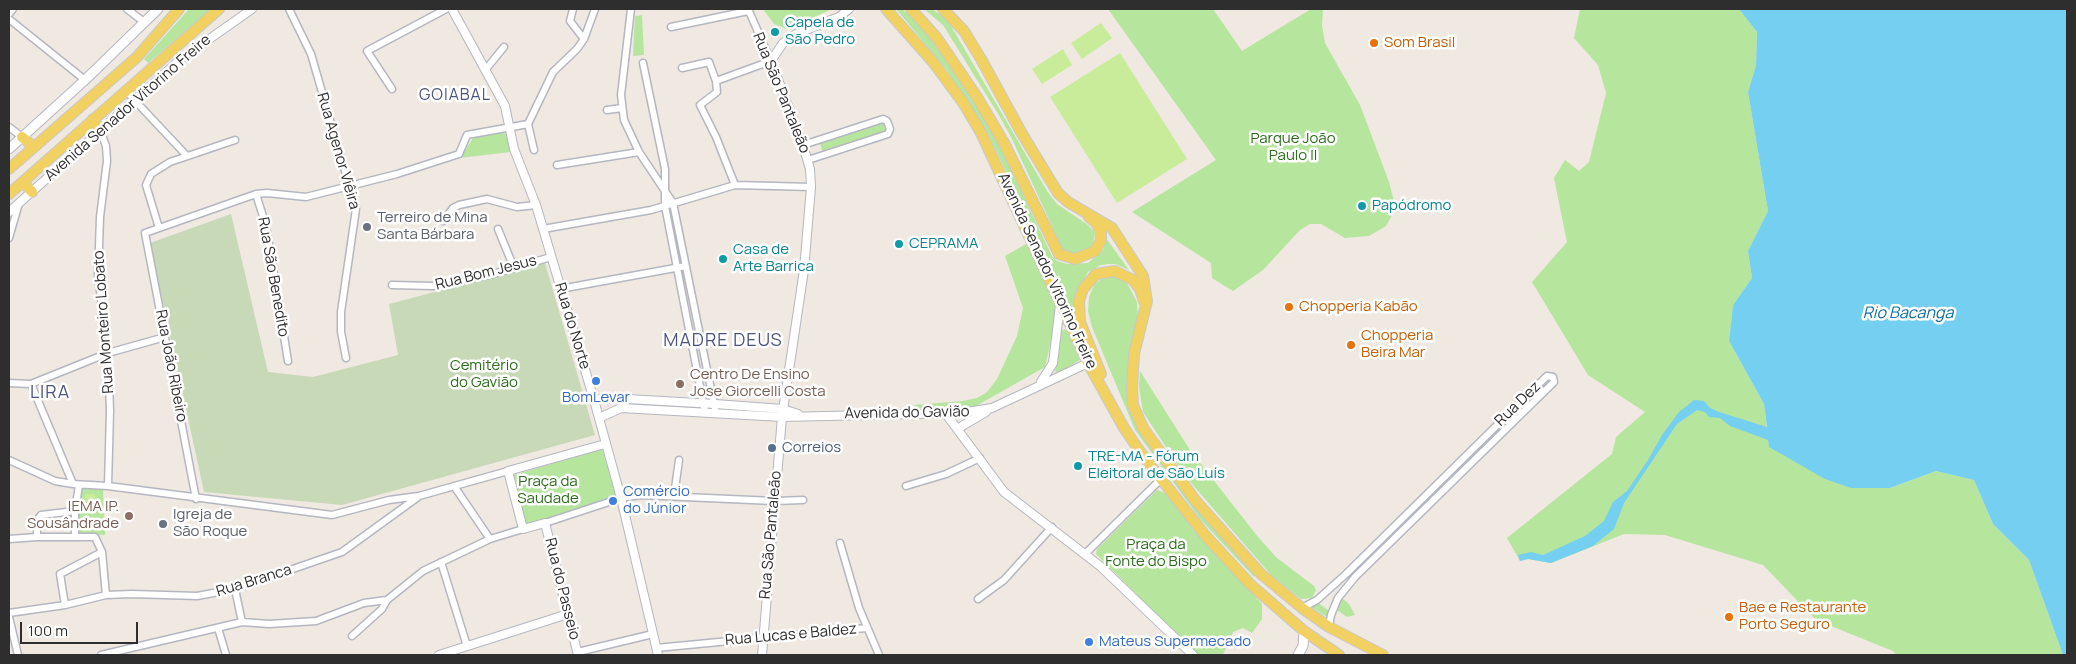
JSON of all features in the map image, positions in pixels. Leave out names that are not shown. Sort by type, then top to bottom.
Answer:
[{"type":"main road","points":[[9,149],[85,80],[158,9]]},
{"type":"main road","points":[[9,169],[137,56],[179,9]]},
{"type":"main road","name":"Avenida Senador Vitorino Freire","points":[[9,194],[219,9]]},
{"type":"main road","name":"Avenida Senador Vitorino Freire","points":[[886,9],[917,41],[981,133],[1003,176],[1088,363],[1117,414],[1160,480],[1204,534],[1251,585],[1304,632],[1339,655]]},
{"type":"main road","points":[[912,9],[937,38],[977,97],[1003,141],[1056,250],[1069,259],[1091,254],[1101,240],[1101,232],[1096,223],[1063,198],[1050,180],[981,58],[964,31],[943,9]]},
{"type":"main road","points":[[93,119],[100,130]]},
{"type":"main road","points":[[22,137],[34,147]]},
{"type":"main road","points":[[22,182],[32,192]]},
{"type":"main road","points":[[1078,209],[1112,228],[1140,270],[1146,284],[1148,295],[1134,354],[1132,378],[1133,406],[1143,428],[1195,500],[1261,574],[1302,608],[1329,627],[1383,655]]},
{"type":"main road","points":[[1117,414],[1080,322],[1079,302],[1083,289],[1099,273],[1110,271],[1125,275],[1136,284],[1142,295],[1143,320]]},
{"type":"main road","points":[[1298,655],[1304,644],[1304,632]]},
{"type":"street","points":[[9,14],[13,9]]},
{"type":"street","points":[[127,9],[144,22]]},
{"type":"street","name":"Avenida Senador Vitorino Freire","points":[[9,212],[100,130],[202,43],[252,9]]},
{"type":"street","name":"Rua Agenor Viêira","points":[[290,9],[311,54],[356,209],[356,220],[341,312],[341,332],[346,358]]},
{"type":"street","points":[[392,89],[367,51],[446,9]]},
{"type":"street","name":"Rua do Norte","points":[[452,9],[505,106],[514,149],[536,205],[594,400],[621,498],[657,652]]},
{"type":"street","points":[[574,9],[570,21],[584,39]]},
{"type":"street","points":[[534,150],[528,124],[546,83],[562,62],[577,49],[584,39],[594,9]]},
{"type":"street","points":[[631,9],[623,68],[622,108],[624,120],[639,152],[673,203],[715,408]]},
{"type":"street","points":[[716,81],[771,62],[783,43],[796,34],[839,17],[849,9]]},
{"type":"street","points":[[671,27],[748,10]]},
{"type":"street","name":"Rua São Pantaleão","points":[[748,10],[771,62],[803,144],[808,160],[811,187],[804,270],[782,413],[762,655]]},
{"type":"street","points":[[9,19],[85,80]]},
{"type":"street","points":[[486,69],[504,47]]},
{"type":"street","points":[[682,68],[709,62],[716,81],[717,92],[700,104],[716,137],[735,185]]},
{"type":"street","points":[[643,63],[665,169],[663,189],[676,268],[705,408]]},
{"type":"street","points":[[125,90],[136,99],[187,156]]},
{"type":"street","points":[[607,110],[622,108]]},
{"type":"street","points":[[803,144],[883,119],[887,121],[890,128],[888,134],[808,160]]},
{"type":"street","points":[[235,140],[170,162],[151,174],[147,179],[146,185],[159,228],[256,194],[306,196],[324,194],[454,156],[462,150],[467,136],[528,124]]},
{"type":"street","points":[[9,127],[22,137]]},
{"type":"street","name":"Rua Monteiro Lobato","points":[[100,130],[106,146],[107,161],[100,217],[98,276],[108,353],[110,411],[108,486]]},
{"type":"street","points":[[557,165],[639,152]]},
{"type":"street","points":[[543,229],[651,210],[735,185],[811,187]]},
{"type":"street","name":"Rua São Benedito","points":[[256,194],[266,226],[288,360]]},
{"type":"street","points":[[443,221],[453,208],[459,205],[487,199],[517,207],[526,208],[536,205]]},
{"type":"street","points":[[9,238],[20,202]]},
{"type":"street","name":"Rua João Ribeiro","points":[[159,228],[145,233],[196,498]]},
{"type":"street","points":[[498,229],[514,268]]},
{"type":"street","name":"Rua Bom Jesus","points":[[392,285],[433,286],[514,268],[551,257]]},
{"type":"street","points":[[560,289],[686,266]]},
{"type":"street","points":[[1039,385],[1053,364],[1060,305]]},
{"type":"street","points":[[685,311],[695,309]]},
{"type":"street","points":[[9,383],[31,384],[108,353],[165,337]]},
{"type":"street","points":[[695,355],[704,353]]},
{"type":"street","name":"Avenida do Gavião","points":[[599,418],[615,409],[634,408],[715,408],[800,415],[946,414],[992,408],[1088,363]]},
{"type":"street","name":"Rua Dez","points":[[1302,608],[1317,600],[1346,574],[1547,376],[1553,377],[1554,382],[1355,577],[1338,598],[1331,614],[1329,627]]},
{"type":"street","points":[[31,384],[76,485],[74,536]]},
{"type":"street","name":"Avenida do Gavião","points":[[594,400],[610,398],[634,399],[705,408]]},
{"type":"street","points":[[634,399],[634,408]]},
{"type":"street","points":[[958,429],[992,408]]},
{"type":"street","points":[[946,414],[1004,492],[1084,554],[1193,655]]},
{"type":"street","points":[[9,460],[55,481],[76,485],[108,486],[332,515],[389,500],[419,496],[605,444]]},
{"type":"street","points":[[906,486],[946,474],[980,458]]},
{"type":"street","points":[[674,496],[678,460]]},
{"type":"street","points":[[508,471],[523,529]]},
{"type":"street","points":[[1084,554],[1160,480]]},
{"type":"street","points":[[454,486],[490,539]]},
{"type":"street","name":"Rua Branca","points":[[9,613],[65,605],[106,595],[197,596],[235,589],[342,552],[419,496]]},
{"type":"street","points":[[352,636],[382,609],[387,600],[423,571],[490,539],[621,498],[674,496],[774,501],[803,500]]},
{"type":"street","points":[[36,538],[37,520],[41,515],[74,512]]},
{"type":"street","name":"Rua do Passeio","points":[[545,522],[578,654]]},
{"type":"street","points":[[978,599],[1004,580],[1052,528]]},
{"type":"street","points":[[9,539],[95,537],[102,552],[106,595]]},
{"type":"street","points":[[840,543],[844,564],[866,628],[879,655]]},
{"type":"street","points":[[65,605],[60,574],[102,552]]},
{"type":"street","points":[[441,562],[467,646]]},
{"type":"street","points":[[235,589],[242,622]]},
{"type":"street","points":[[101,655],[242,622],[304,624],[325,619],[364,603],[387,600]]},
{"type":"street","points":[[439,655],[568,614]]},
{"type":"street","points":[[9,617],[18,655]]},
{"type":"street","points":[[218,628],[226,655]]},
{"type":"street","name":"Rua Lucas e Baldez","points":[[657,652],[762,638],[866,628]]},
{"type":"street","points":[[578,654],[653,634]]},
{"type":"green space","points":[[189,9],[211,9],[148,63],[144,59]]},
{"type":"green space","points":[[763,9],[832,9],[787,29],[774,24]]},
{"type":"green space","points":[[896,9],[902,9],[912,17],[928,35],[991,127],[1052,256],[1057,261],[1067,264],[1088,263],[1103,250],[1106,238],[1129,270],[1115,264],[1109,264],[1101,265],[1088,272],[1078,290],[1077,321],[988,134],[946,69]]},
{"type":"green space","points":[[924,9],[932,9],[947,19],[1047,191],[1057,204],[1088,225],[1095,233],[1092,248],[1075,255],[1063,250],[1000,117],[943,25]]},
{"type":"green space","name":"Parque João Paulo II","points":[[1108,9],[1213,9],[1242,51],[1311,9],[1323,9],[1322,25],[1325,43],[1360,105],[1389,182],[1394,201],[1394,212],[1386,226],[1369,236],[1345,238],[1321,224],[1310,224],[1300,230],[1263,270],[1233,291],[1212,278],[1211,263],[1132,212],[1216,160]]},
{"type":"green space","points":[[1580,9],[1739,9],[1757,32],[1756,65],[1748,92],[1768,211],[1748,251],[1752,278],[1733,305],[1729,341],[1764,404],[1769,447],[1890,488],[1936,471],[1974,480],[1993,524],[2029,560],[2063,655],[1896,655],[1893,651],[1816,620],[1763,565],[1665,535],[1624,534],[1551,563],[1528,559],[1520,561],[1507,538],[1612,454],[1616,437],[1645,412],[1588,375],[1532,282],[1567,242],[1554,178],[1565,160],[1579,171],[1589,162],[1606,93],[1598,65],[1574,38]]},
{"type":"green space","points":[[642,15],[644,55],[633,56],[635,16]]},
{"type":"green space","points":[[1101,23],[1112,38],[1082,59],[1071,43]]},
{"type":"green space","points":[[1063,49],[1072,65],[1042,84],[1032,69]]},
{"type":"green space","points":[[1120,53],[1187,159],[1117,203],[1050,97]]},
{"type":"green space","points":[[883,122],[886,131],[822,151],[820,142]]},
{"type":"green space","points":[[502,132],[507,135],[510,152],[460,158],[473,138]]},
{"type":"green space","name":"Cemitério do Gavião","points":[[231,214],[268,372],[313,377],[398,355],[389,304],[545,263],[595,435],[342,505],[204,492],[150,243]]},
{"type":"green space","points":[[1028,243],[1056,307],[1045,367],[976,406],[916,410],[914,405],[977,398],[987,392],[997,379],[1017,336],[1023,308],[1005,256]]},
{"type":"green space","points":[[1114,275],[1127,283],[1137,302],[1138,319],[1129,355],[1130,409],[1132,416],[1199,511],[1256,574],[1254,577],[1200,519],[1135,430],[1092,327],[1088,311],[1089,297],[1094,285],[1102,278]]},
{"type":"green space","points":[[1066,329],[1080,360],[1057,372],[1055,371],[1061,331]]},
{"type":"green space","points":[[1140,371],[1190,450],[1258,537],[1277,558],[1314,586],[1316,590],[1312,598],[1301,599],[1272,576],[1185,476],[1143,412],[1139,387]]},
{"type":"green space","name":"Praça da Saudade","points":[[602,449],[617,495],[526,525],[514,475]]},
{"type":"green space","points":[[81,489],[103,489],[105,535],[77,533]]},
{"type":"green space","name":"Praça da Fonte do Bispo","points":[[1157,490],[1165,493],[1195,532],[1262,604],[1262,619],[1252,633],[1243,628],[1233,632],[1223,655],[1197,655],[1096,554],[1097,549]]},
{"type":"green space","points":[[85,494],[95,494],[95,514],[84,514]]},
{"type":"green space","points":[[1343,599],[1349,604],[1355,615],[1347,617],[1337,610]]},
{"type":"green space","points":[[1318,603],[1328,610],[1327,617],[1311,607]]},
{"type":"water","name":"Rio Bacanga","points":[[1739,9],[2067,9],[2067,655],[2063,655],[2029,560],[1993,524],[1974,480],[1936,471],[1890,488],[1851,488],[1825,479],[1769,447],[1768,440],[1730,426],[1720,418],[1709,417],[1705,412],[1697,410],[1677,424],[1624,503],[1614,529],[1593,546],[1551,563],[1528,559],[1520,561],[1518,555],[1531,552],[1543,555],[1585,536],[1604,521],[1613,502],[1627,491],[1662,435],[1679,412],[1694,400],[1704,401],[1710,408],[1719,412],[1767,427],[1764,404],[1729,341],[1733,305],[1752,278],[1748,251],[1768,211],[1748,92],[1756,65],[1757,32]]},
{"type":"place","name":"Capela de São Pedro","points":[[775,32]]},
{"type":"place","name":"Som Brasil","points":[[1374,43]]},
{"type":"place","name":"Papódromo","points":[[1362,206]]},
{"type":"place","name":"Terreiro de Mina Santa Bárbara","points":[[367,227]]},
{"type":"place","name":"CEPRAMA","points":[[899,244]]},
{"type":"place","name":"Casa de Arte Barrica","points":[[723,259]]},
{"type":"place","name":"Chopperia Kabão","points":[[1289,307]]},
{"type":"place","name":"Chopperia Beira Mar","points":[[1351,345]]},
{"type":"place","name":"BomLevar","points":[[596,381]]},
{"type":"place","name":"Centro De Ensino Jose Giorcelli Costa","points":[[680,384]]},
{"type":"place","name":"Correios","points":[[772,448]]},
{"type":"place","name":"TRE-MA - Fórum Eleitoral de São Luís","points":[[1078,466]]},
{"type":"place","name":"Comércio do Júnior","points":[[613,501]]},
{"type":"place","name":"IEMA IP. Sousândrade","points":[[129,516]]},
{"type":"place","name":"Igreja de São Roque","points":[[163,524]]},
{"type":"place","name":"Bae e Restaurante Porto Seguro","points":[[1729,617]]},
{"type":"place","name":"Mateus Supermecado","points":[[1089,642]]},
{"type":"district","name":"GOIABAL","points":[[455,96]]},
{"type":"district","name":"MADRE DEUS","points":[[723,341]]},
{"type":"district","name":"LIRA","points":[[50,393]]}]
